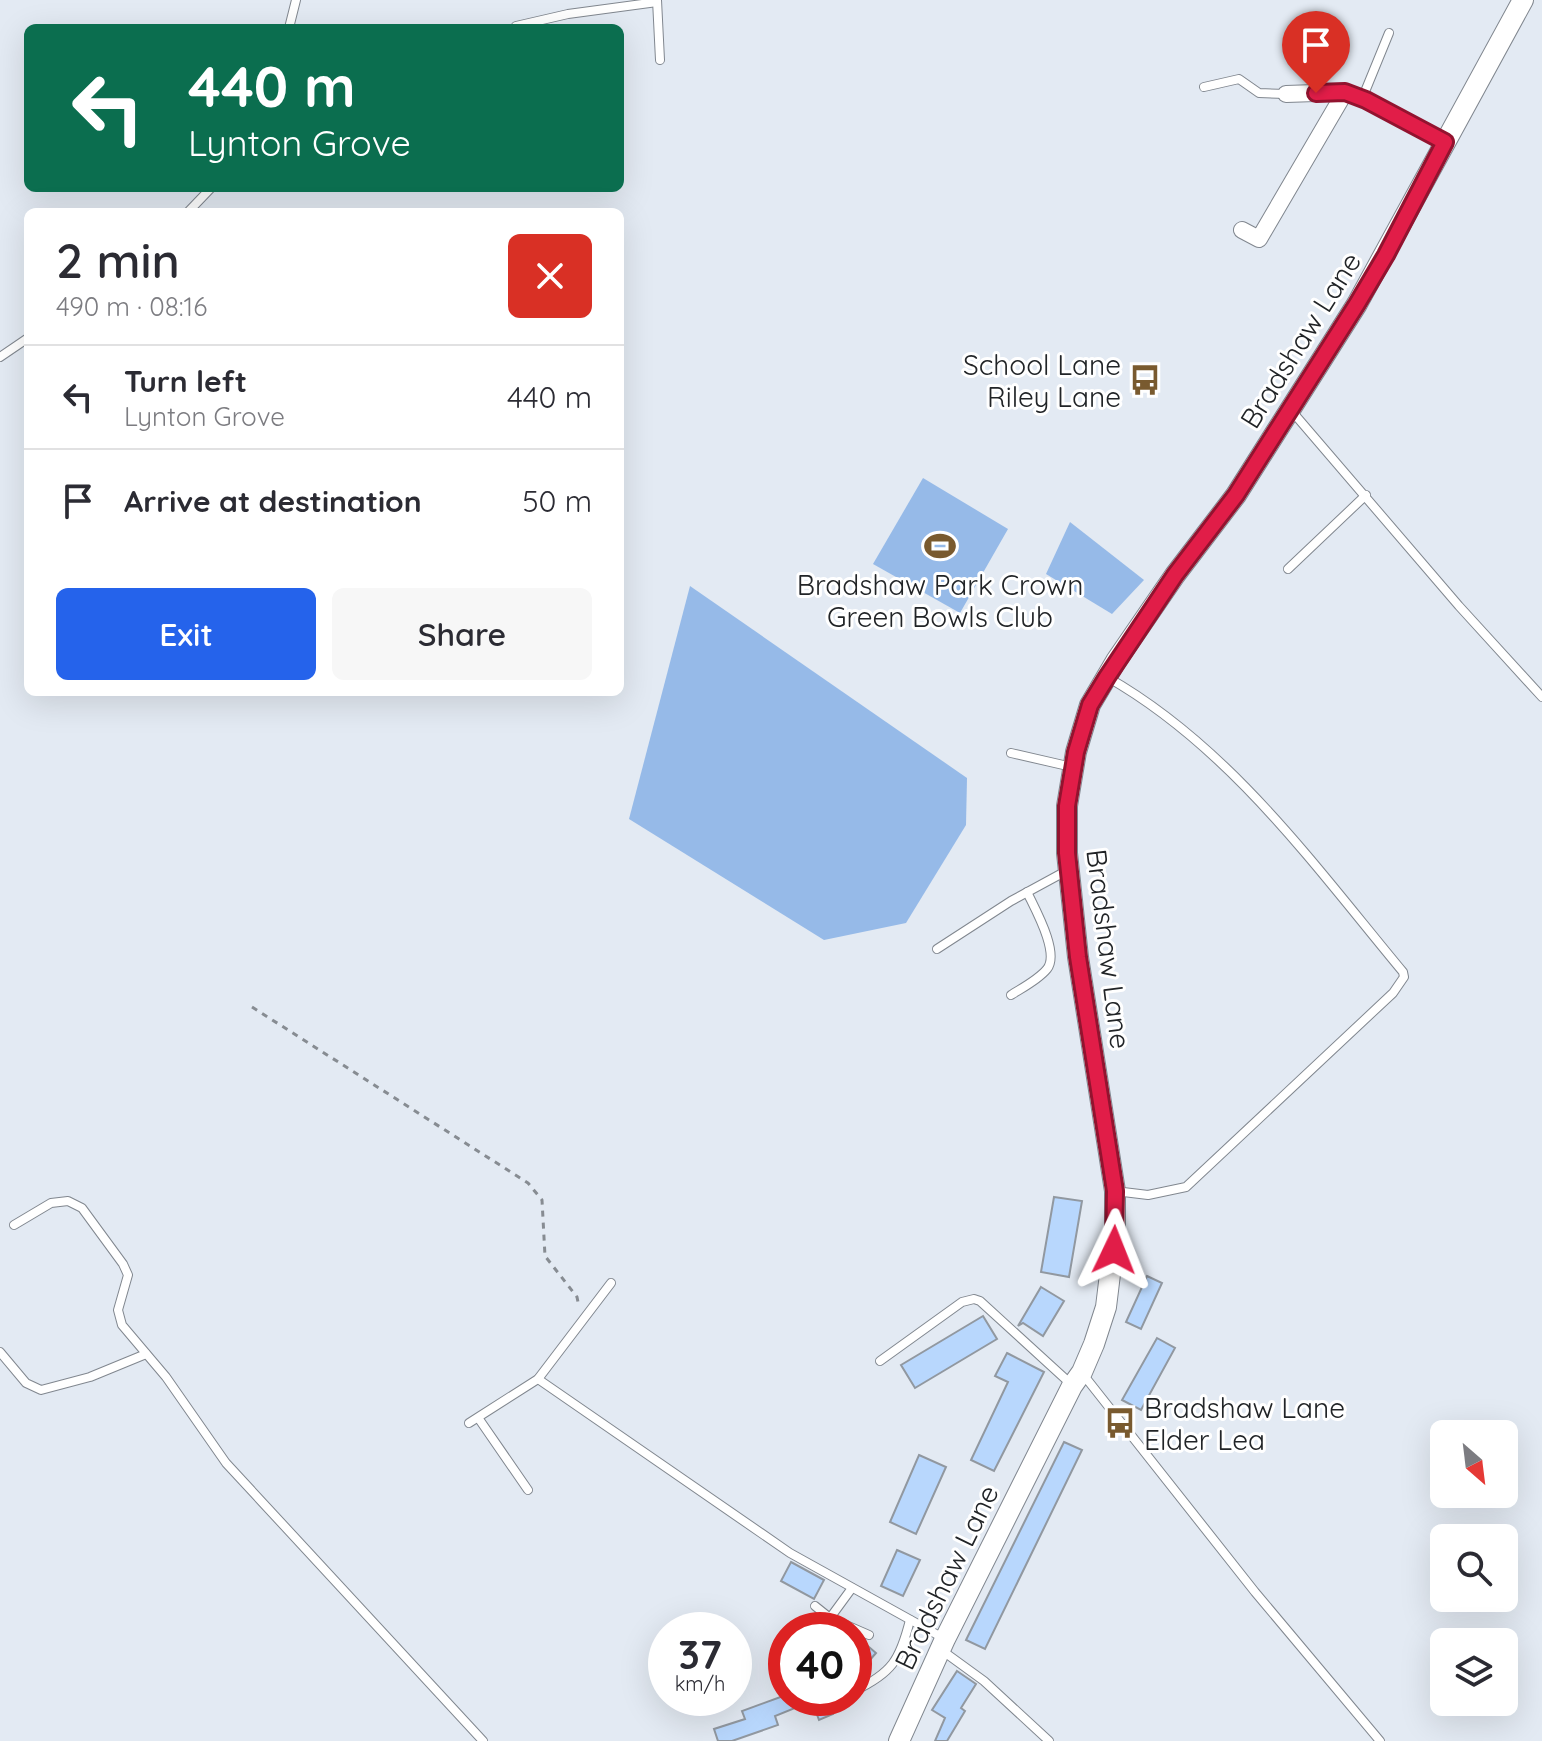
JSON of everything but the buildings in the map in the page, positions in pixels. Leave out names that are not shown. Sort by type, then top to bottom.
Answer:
[{"type":"street","name":"Bradshaw Lane","points":[[899,1741],[942,1644],[1077,1379],[1106,1307],[1113,1266],[1115,1191],[1078,957],[1069,870],[1067,806],[1073,768],[1090,705],[1175,575],[1236,495],[1386,255],[1523,0]]},
{"type":"street","points":[[1286,94],[1345,92],[1445,142]]},
{"type":"street","points":[[1242,230],[1259,239],[1345,92]]},
{"type":"lane","points":[[290,24],[296,0]]},
{"type":"lane","points":[[525,24],[568,14],[657,1],[660,60]]},
{"type":"lane","points":[[1362,99],[1389,33]]},
{"type":"lane","points":[[1204,87],[1239,79],[1259,93],[1286,94]]},
{"type":"lane","points":[[192,208],[207,192]]},
{"type":"lane","points":[[0,357],[24,341]]},
{"type":"lane","points":[[1290,409],[1459,606],[1542,697]]},
{"type":"lane","points":[[1288,569],[1366,495]]},
{"type":"lane","points":[[1107,677],[1173,719],[1246,786],[1404,977],[1393,993],[1186,1187],[1148,1195],[1115,1191]]},
{"type":"lane","points":[[1011,753],[1073,768]]},
{"type":"lane","points":[[937,949],[1027,892],[1069,870]]},
{"type":"lane","points":[[1011,995],[1048,968],[1050,961],[1048,942],[1027,892]]},
{"type":"lane","points":[[14,1225],[51,1203],[68,1201],[82,1208],[128,1275],[118,1310],[122,1325],[226,1463],[483,1741]]},
{"type":"lane","points":[[469,1423],[538,1379],[611,1283]]},
{"type":"lane","points":[[880,1361],[962,1302],[980,1301],[1077,1379],[1380,1741]]},
{"type":"lane","points":[[0,1352],[26,1383],[41,1390],[90,1377],[146,1354]]},
{"type":"lane","points":[[538,1379],[790,1553],[910,1620],[942,1644],[1049,1741]]},
{"type":"lane","points":[[479,1419],[528,1490]]},
{"type":"lane","points":[[834,1612],[852,1588]]},
{"type":"lane","points":[[815,1606],[822,1612]]},
{"type":"lane","points":[[872,1682],[880,1678],[896,1659],[910,1620]]},
{"type":"path","points":[[252,1007],[528,1183],[542,1200],[545,1256],[577,1297],[582,1322]]},
{"type":"shaded area","name":"Bradshaw Park Crown Green Bowls Club","points":[[923,478],[1008,529],[960,613],[873,564]]},
{"type":"shaded area","points":[[1070,522],[1144,580],[1112,614],[1046,574]]},
{"type":"shaded area","points":[[690,586],[967,778],[966,825],[906,923],[824,940],[629,819]]},
{"type":"place","name":"School Lane Riley Lane","points":[[1145,380]]},
{"type":"place","name":"Bradshaw Park Crown Green Bowls Club","points":[[940,546]]},
{"type":"place","name":"Bradshaw Lane Elder Lea","points":[[1120,1423]]},
{"type":"route","points":[[1114,1250],[1115,1191],[1078,957],[1067,853],[1067,806],[1076,752],[1090,705],[1175,575],[1236,495],[1357,304],[1445,142],[1345,92],[1316,93]]}]
